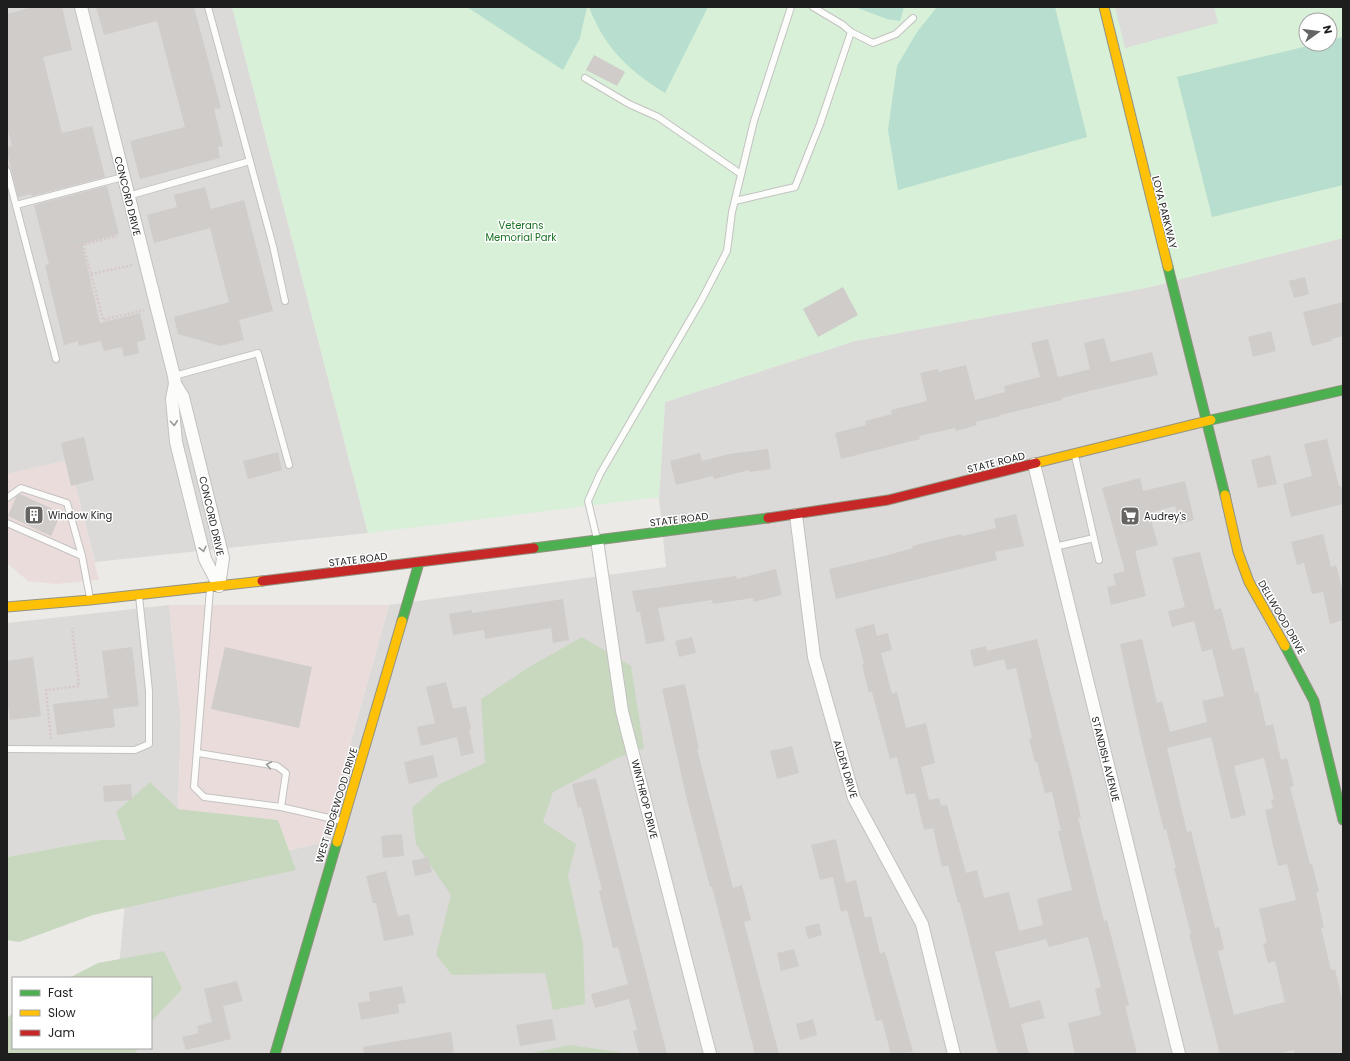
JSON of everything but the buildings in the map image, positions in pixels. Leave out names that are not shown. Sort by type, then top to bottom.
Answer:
[{"type":"main road","name":"LOYA PARKWAY","points":[[1104,7],[1207,422]]},
{"type":"main road","name":"STATE ROAD","points":[[10,607],[139,595],[419,563],[796,515],[888,500],[1343,390]]},
{"type":"main road","name":"DELLWOOD DRIVE","points":[[1207,422],[1238,552],[1249,582],[1301,674],[1314,701],[1343,820]]},
{"type":"main road","name":"WEST RIDGEWOOD DRIVE","points":[[275,1054],[419,563]]},
{"type":"main road","points":[[7,597],[10,607]]},
{"type":"street","name":"CONCORD DRIVE","points":[[81,7],[156,307],[175,380],[183,397],[223,558],[215,586]]},
{"type":"street","name":"CONCORD DRIVE","points":[[175,380],[172,399],[176,442],[205,559],[215,586]]},
{"type":"street","name":"STANDISH AVENUE","points":[[1034,464],[1179,1054]]},
{"type":"street","name":"ALDEN DRIVE","points":[[796,515],[814,657],[854,798],[922,924],[954,1054]]},
{"type":"street","name":"WINTHROP DRIVE","points":[[597,540],[622,711],[710,1054]]},
{"type":"lane","points":[[208,7],[273,246],[285,301]]},
{"type":"lane","points":[[597,540],[588,501],[600,474],[697,308],[727,251],[735,201],[754,122],[791,7]]},
{"type":"lane","points":[[813,7],[843,25],[851,32],[873,43],[896,34],[913,18]]},
{"type":"lane","points":[[735,201],[795,187],[820,124],[851,32]]},
{"type":"lane","points":[[585,78],[629,104],[658,117],[741,174]]},
{"type":"lane","points":[[128,196],[250,161]]},
{"type":"lane","points":[[7,171],[56,359]]},
{"type":"lane","points":[[16,205],[123,177]]},
{"type":"lane","points":[[175,380],[258,353],[289,465]]},
{"type":"lane","points":[[1074,454],[1099,560]]},
{"type":"lane","points":[[7,498],[21,488],[67,503],[82,556],[90,600]]},
{"type":"lane","points":[[7,523],[82,556]]},
{"type":"lane","points":[[1054,547],[1094,538]]},
{"type":"lane","points":[[215,586],[194,787],[204,797],[281,806],[344,821]]},
{"type":"lane","points":[[7,749],[135,750],[149,744],[149,691],[139,595]]},
{"type":"lane","points":[[198,753],[277,766],[286,773],[281,806]]},
{"type":"path","points":[[46,254],[117,236]]},
{"type":"path","points":[[83,244],[103,320],[156,307]]},
{"type":"path","points":[[91,274],[145,263]]},
{"type":"path","points":[[52,750],[46,690],[79,686],[72,628]]},
{"type":"shaded area","points":[[7,7],[232,7],[368,533],[95,562],[69,460],[7,474]]},
{"type":"shaded area","points":[[1115,7],[1214,7],[1218,23],[1125,48]]},
{"type":"shaded area","points":[[1343,238],[1343,1054],[111,1054],[112,1049],[152,1049],[152,977],[118,977],[126,891],[323,842],[389,605],[666,567],[659,497],[665,402],[855,341],[1146,288]]},
{"type":"shaded area","points":[[69,460],[99,580],[56,584],[28,581],[7,563],[7,474]]},
{"type":"shaded area","points":[[169,605],[181,720],[178,809],[127,840],[100,840],[7,857],[7,623]]},
{"type":"shaded area","points":[[169,605],[389,605],[323,842],[289,850],[278,820],[178,809],[181,720]]},
{"type":"green space","name":"Veterans Memorial Park","points":[[232,7],[1343,7],[1343,238],[1146,288],[855,341],[665,402],[659,497],[368,533]]},
{"type":"green space","points":[[467,7],[587,7],[580,38],[563,70]]},
{"type":"green space","points":[[589,7],[708,7],[665,93],[640,76],[619,57],[602,34]]},
{"type":"green space","points":[[855,7],[904,7],[900,21],[887,19]]},
{"type":"green space","points":[[937,7],[1055,7],[1087,137],[898,190],[888,130],[897,66],[917,32]]},
{"type":"green space","points":[[1342,37],[1343,185],[1212,217],[1177,77],[1298,48],[1298,52],[1338,52],[1338,38]]},
{"type":"green space","points":[[582,637],[631,666],[644,748],[617,758],[553,792],[543,822],[576,844],[568,876],[583,943],[585,1004],[553,1010],[545,973],[452,975],[436,955],[451,895],[416,844],[412,808],[438,785],[485,763],[481,699],[529,667]]},
{"type":"green space","points":[[150,782],[178,809],[278,820],[296,870],[93,915],[19,942],[7,940],[7,857],[100,840],[126,840],[116,812]]},
{"type":"green space","points":[[164,951],[182,989],[152,1021],[152,977],[71,977],[98,963]]},
{"type":"green space","points":[[12,1014],[12,1049],[138,1049],[135,1054],[7,1054],[7,1018]]},
{"type":"green space","points":[[570,1045],[619,1052],[620,1054],[527,1054]]},
{"type":"traffic: fast","points":[[1168,267],[1225,495]]},
{"type":"traffic: fast","points":[[1211,420],[1343,390]]},
{"type":"traffic: fast","points":[[534,548],[768,518]]},
{"type":"traffic: fast","points":[[402,621],[419,563]]},
{"type":"traffic: fast","points":[[1285,646],[1314,701],[1343,820]]},
{"type":"traffic: fast","points":[[275,1054],[337,842]]},
{"type":"traffic: slow","points":[[1104,7],[1168,267]]},
{"type":"traffic: slow","points":[[1036,463],[1211,420]]},
{"type":"traffic: slow","points":[[1225,495],[1238,552],[1249,582],[1285,646]]},
{"type":"traffic: slow","points":[[7,607],[90,600],[262,581]]},
{"type":"traffic: slow","points":[[337,842],[402,621]]},
{"type":"traffic: jam","points":[[768,518],[888,500],[1036,463]]},
{"type":"traffic: jam","points":[[262,581],[534,548]]},
{"type":"place","name":"Window King","points":[[34,515]]},
{"type":"place","name":"Audrey's","points":[[1130,516]]}]
